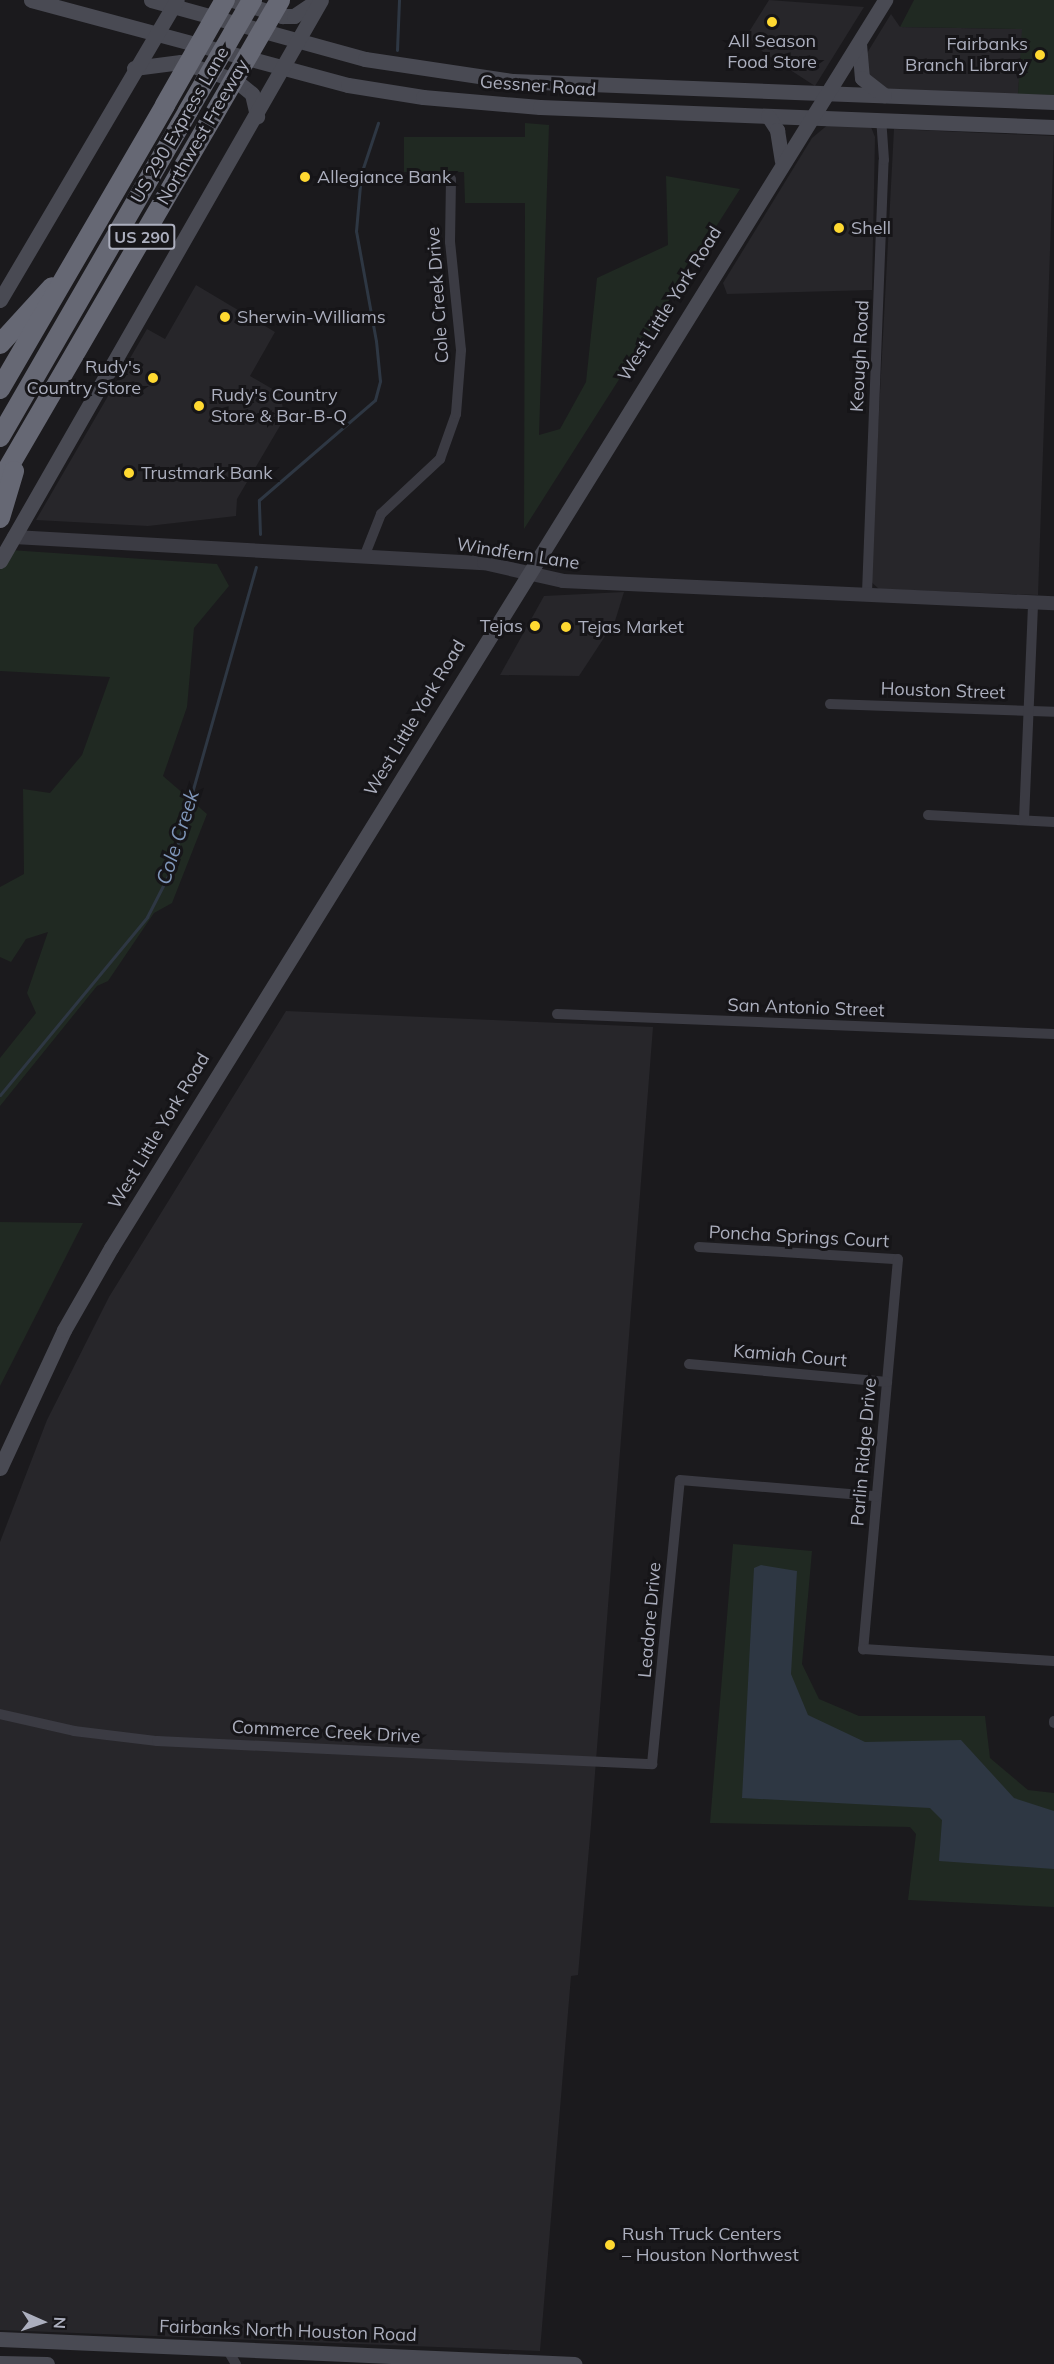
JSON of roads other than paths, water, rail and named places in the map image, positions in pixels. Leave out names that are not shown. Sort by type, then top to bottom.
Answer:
[{"type":"highway","name":"US 290","points":[[0,389],[225,0]]},
{"type":"highway","name":"US 290 Express Lane","points":[[0,437],[252,0]]},
{"type":"highway","name":"Northwest Freeway","points":[[0,482],[280,0]]},
{"type":"highway","points":[[0,344],[14,322],[69,271]]},
{"type":"highway","points":[[0,518],[21,448]]},
{"type":"main road","name":"Gessner Road","points":[[31,0],[352,86],[497,104],[1054,128]]},
{"type":"main road","name":"Gessner Road","points":[[151,0],[175,3],[365,59],[498,78],[632,86],[1054,102]]},
{"type":"main road","points":[[233,0],[282,16],[294,16],[320,0]]},
{"type":"main road","points":[[0,561],[257,116],[320,0]]},
{"type":"main road","name":"West Little York Road","points":[[0,1468],[64,1330],[111,1248],[526,572],[885,0]]},
{"type":"main road","points":[[0,300],[134,68],[175,3]]},
{"type":"main road","points":[[860,43],[862,78],[884,95]]},
{"type":"main road","points":[[134,68],[181,62],[235,80],[252,94],[257,116]]},
{"type":"main road","points":[[497,104],[498,78]]},
{"type":"main road","points":[[631,111],[632,86]]},
{"type":"main road","points":[[1037,127],[1038,101]]},
{"type":"main road","points":[[768,116],[777,129],[782,161]]},
{"type":"main road","name":"Fairbanks North Houston Road","points":[[0,2340],[226,2347],[382,2359],[574,2364]]},
{"type":"main road","points":[[0,2363],[45,2364],[43,2340]]},
{"type":"street","name":"Keough Road","points":[[867,593],[884,160],[881,121]]},
{"type":"street","name":"Cole Creek Drive","points":[[364,557],[381,514],[440,459],[456,414],[461,350],[450,242],[451,179]]},
{"type":"street","name":"Windfern Lane","points":[[14,537],[484,563],[563,581],[1054,603]]},
{"type":"street","points":[[1024,820],[1033,602]]},
{"type":"street","name":"Houston Street","points":[[830,704],[1054,712]]},
{"type":"street","points":[[928,815],[1054,822]]},
{"type":"street","name":"San Antonio Street","points":[[557,1014],[1054,1034]]},
{"type":"street","name":"Poncha Springs Court","points":[[699,1248],[898,1259]]},
{"type":"street","name":"Parlin Ridge Drive","points":[[898,1259],[863,1649],[1054,1660]]},
{"type":"street","name":"Kamiah Court","points":[[689,1364],[887,1382]]},
{"type":"street","name":"Leadore Drive","points":[[652,1764],[680,1480],[876,1496]]},
{"type":"street","name":"Commerce Creek Drive","points":[[0,1714],[74,1731],[157,1741],[652,1764]]},
{"type":"street","points":[[226,2347],[236,2364]]},
{"type":"water","points":[[761,1565],[797,1571],[791,1674],[808,1715],[865,1742],[961,1740],[1014,1798],[1054,1811],[1054,1869],[939,1861],[942,1820],[930,1808],[742,1798],[754,1568]]},
{"type":"waterway","name":"Cole Creek","points":[[397,50],[399,0]]},
{"type":"waterway","name":"Cole Creek","points":[[260,534],[259,500],[375,400],[380,381],[376,341],[356,231],[361,174],[378,123]]},
{"type":"waterway","name":"Cole Creek","points":[[0,1095],[147,917],[169,874],[256,567]]},
{"type":"place","name":"All Season Food Store","points":[[772,22]]},
{"type":"place","name":"Fairbanks Branch Library","points":[[1040,55]]},
{"type":"place","name":"Allegiance Bank","points":[[305,177]]},
{"type":"place","name":"Shell","points":[[839,228]]},
{"type":"place","name":"Sherwin-Williams","points":[[225,317]]},
{"type":"place","name":"Rudy's Country Store","points":[[153,378]]},
{"type":"place","name":"Rudy's Country Store & Bar-B-Q","points":[[199,406]]},
{"type":"place","name":"Trustmark Bank","points":[[129,473]]},
{"type":"place","name":"Tejas","points":[[535,626]]},
{"type":"place","name":"Tejas Market","points":[[566,627]]},
{"type":"place","name":"Rush Truck Centers – Houston Northwest","points":[[610,2245]]}]
